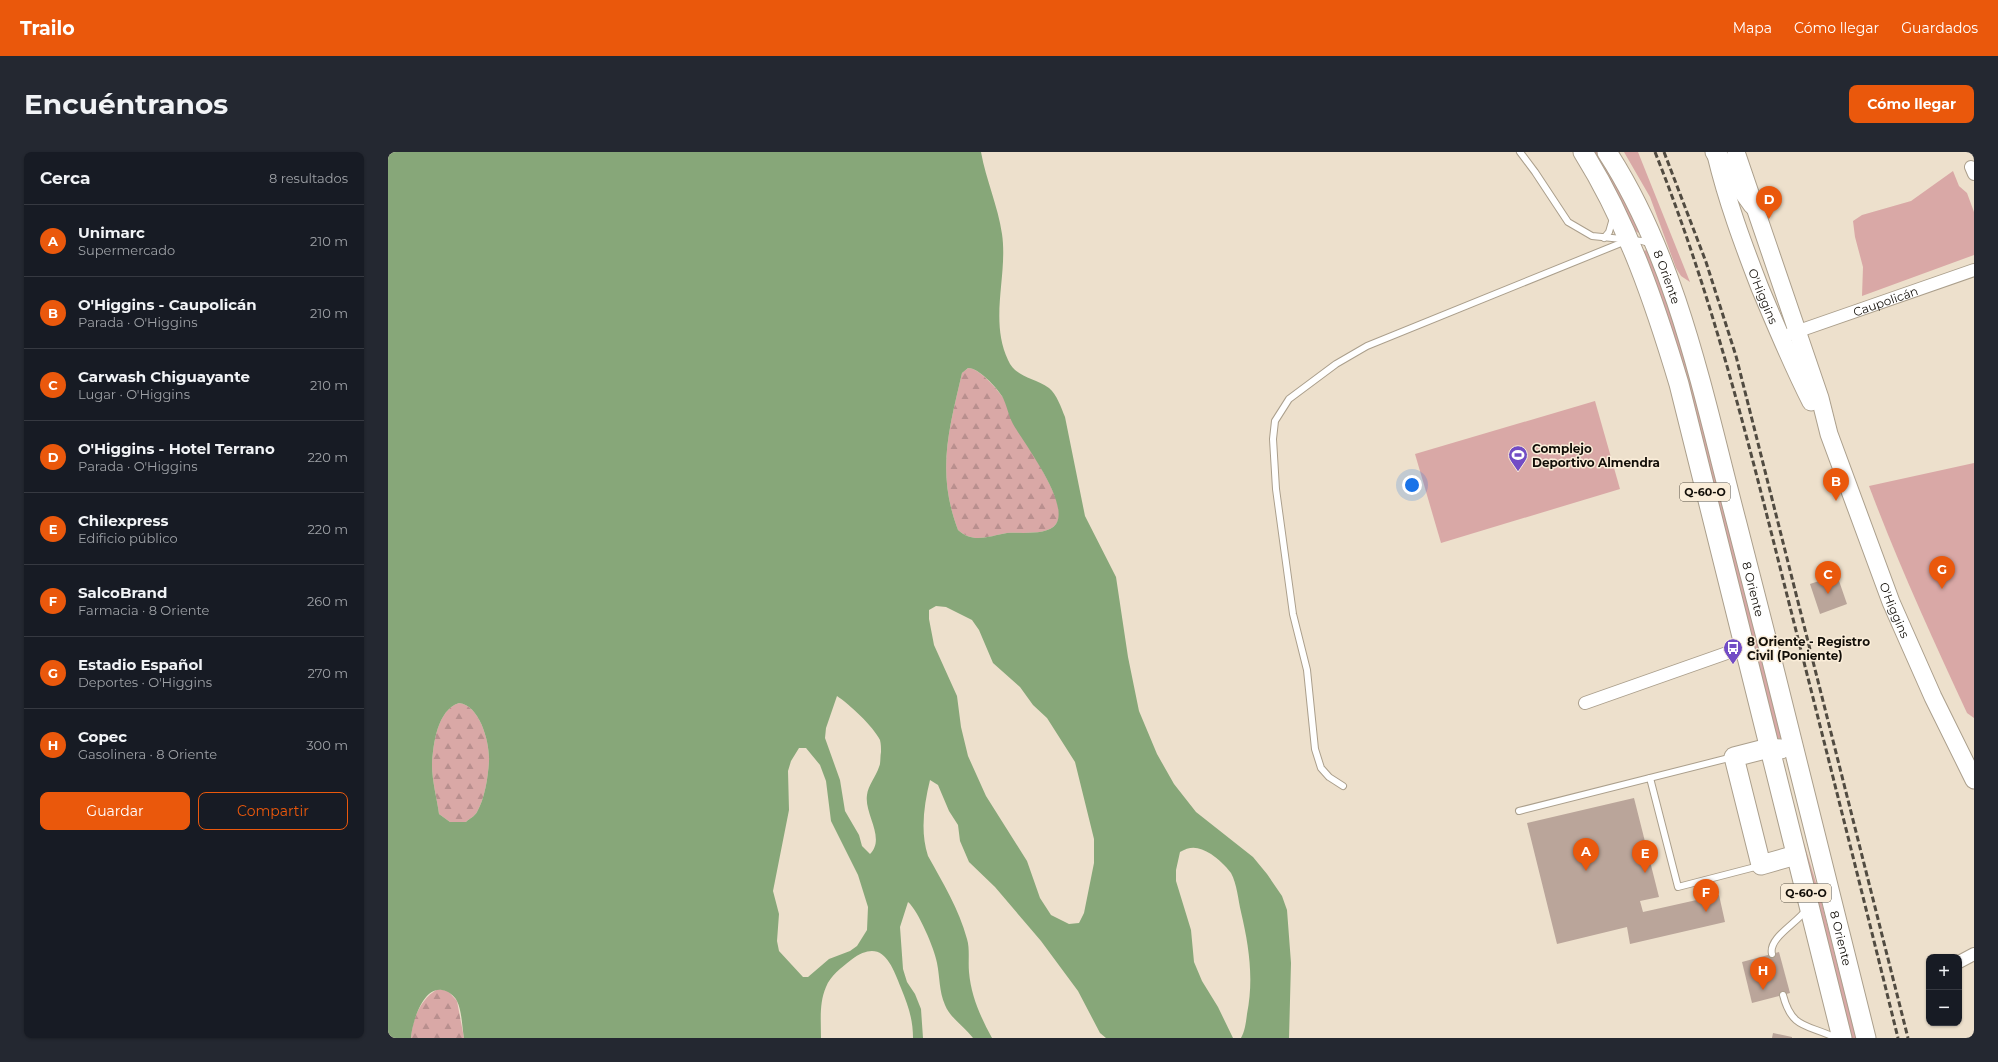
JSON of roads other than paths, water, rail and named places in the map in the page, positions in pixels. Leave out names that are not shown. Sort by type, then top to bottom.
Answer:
[{"type":"main road","name":"8 Oriente","points":[[1583,152],[1628,240],[1648,288],[1678,384],[1842,1038]]},
{"type":"main road","name":"O'Higgins","points":[[1736,152],[1796,332],[1820,398],[1829,434]]},
{"type":"main road","name":"O'Higgins","points":[[1716,153],[1731,212],[1781,338],[1829,434],[1899,621],[1933,697],[1974,780]]},
{"type":"main road","points":[[1716,153],[1753,205]]},
{"type":"main road","name":"8 Oriente","points":[[1610,157],[1656,248],[1696,366],[1797,759],[1866,1038]]},
{"type":"main road","points":[[1796,855],[1761,865],[1734,756],[1769,748],[1779,748],[1797,759]]},
{"type":"street","name":"Caupolicán","points":[[1781,338],[1974,270]]},
{"type":"street","points":[[1586,703],[1744,646]]},
{"type":"street","points":[[1962,960],[1974,954]]},
{"type":"lane","points":[[1520,152],[1536,172],[1568,222],[1592,236],[1642,240],[1656,248]]},
{"type":"lane","points":[[1604,238],[1609,232],[1614,211]]},
{"type":"lane","points":[[1343,786],[1328,777],[1321,768],[1315,749],[1307,670],[1293,614],[1276,489],[1273,439],[1275,421],[1289,399],[1304,386],[1336,364],[1367,346],[1628,240]]},
{"type":"lane","points":[[1519,811],[1734,756]]},
{"type":"lane","points":[[1650,778],[1678,887],[1761,865]]},
{"type":"lane","points":[[1772,954],[1771,947],[1775,940],[1794,924],[1809,906]]},
{"type":"lane","points":[[1783,995],[1788,1012],[1793,1020],[1836,1038]]},
{"type":"railway","points":[[1655,152],[1676,207],[1713,317],[1745,429],[1898,1038]]},
{"type":"railway","points":[[1664,152],[1706,262],[1736,356],[1908,1038]]},
{"type":"place","name":"O'Higgins - Hotel Terrano","points":[[1769,219]]},
{"type":"place","name":"Complejo Deportivo Almendra","points":[[1518,472]]},
{"type":"place","name":"O'Higgins - Caupolicán","points":[[1836,501]]},
{"type":"place","name":"Estadio Español","points":[[1942,589]]},
{"type":"place","name":"Carwash Chiguayante","points":[[1828,594]]},
{"type":"place","name":"8 Oriente - Registro Civil (Poniente)","points":[[1733,665]]},
{"type":"place","name":"Unimarc","points":[[1586,871]]},
{"type":"place","name":"Chilexpress","points":[[1645,873]]},
{"type":"place","name":"SalcoBrand","points":[[1706,912]]},
{"type":"place","name":"Copec","points":[[1763,990]]}]
